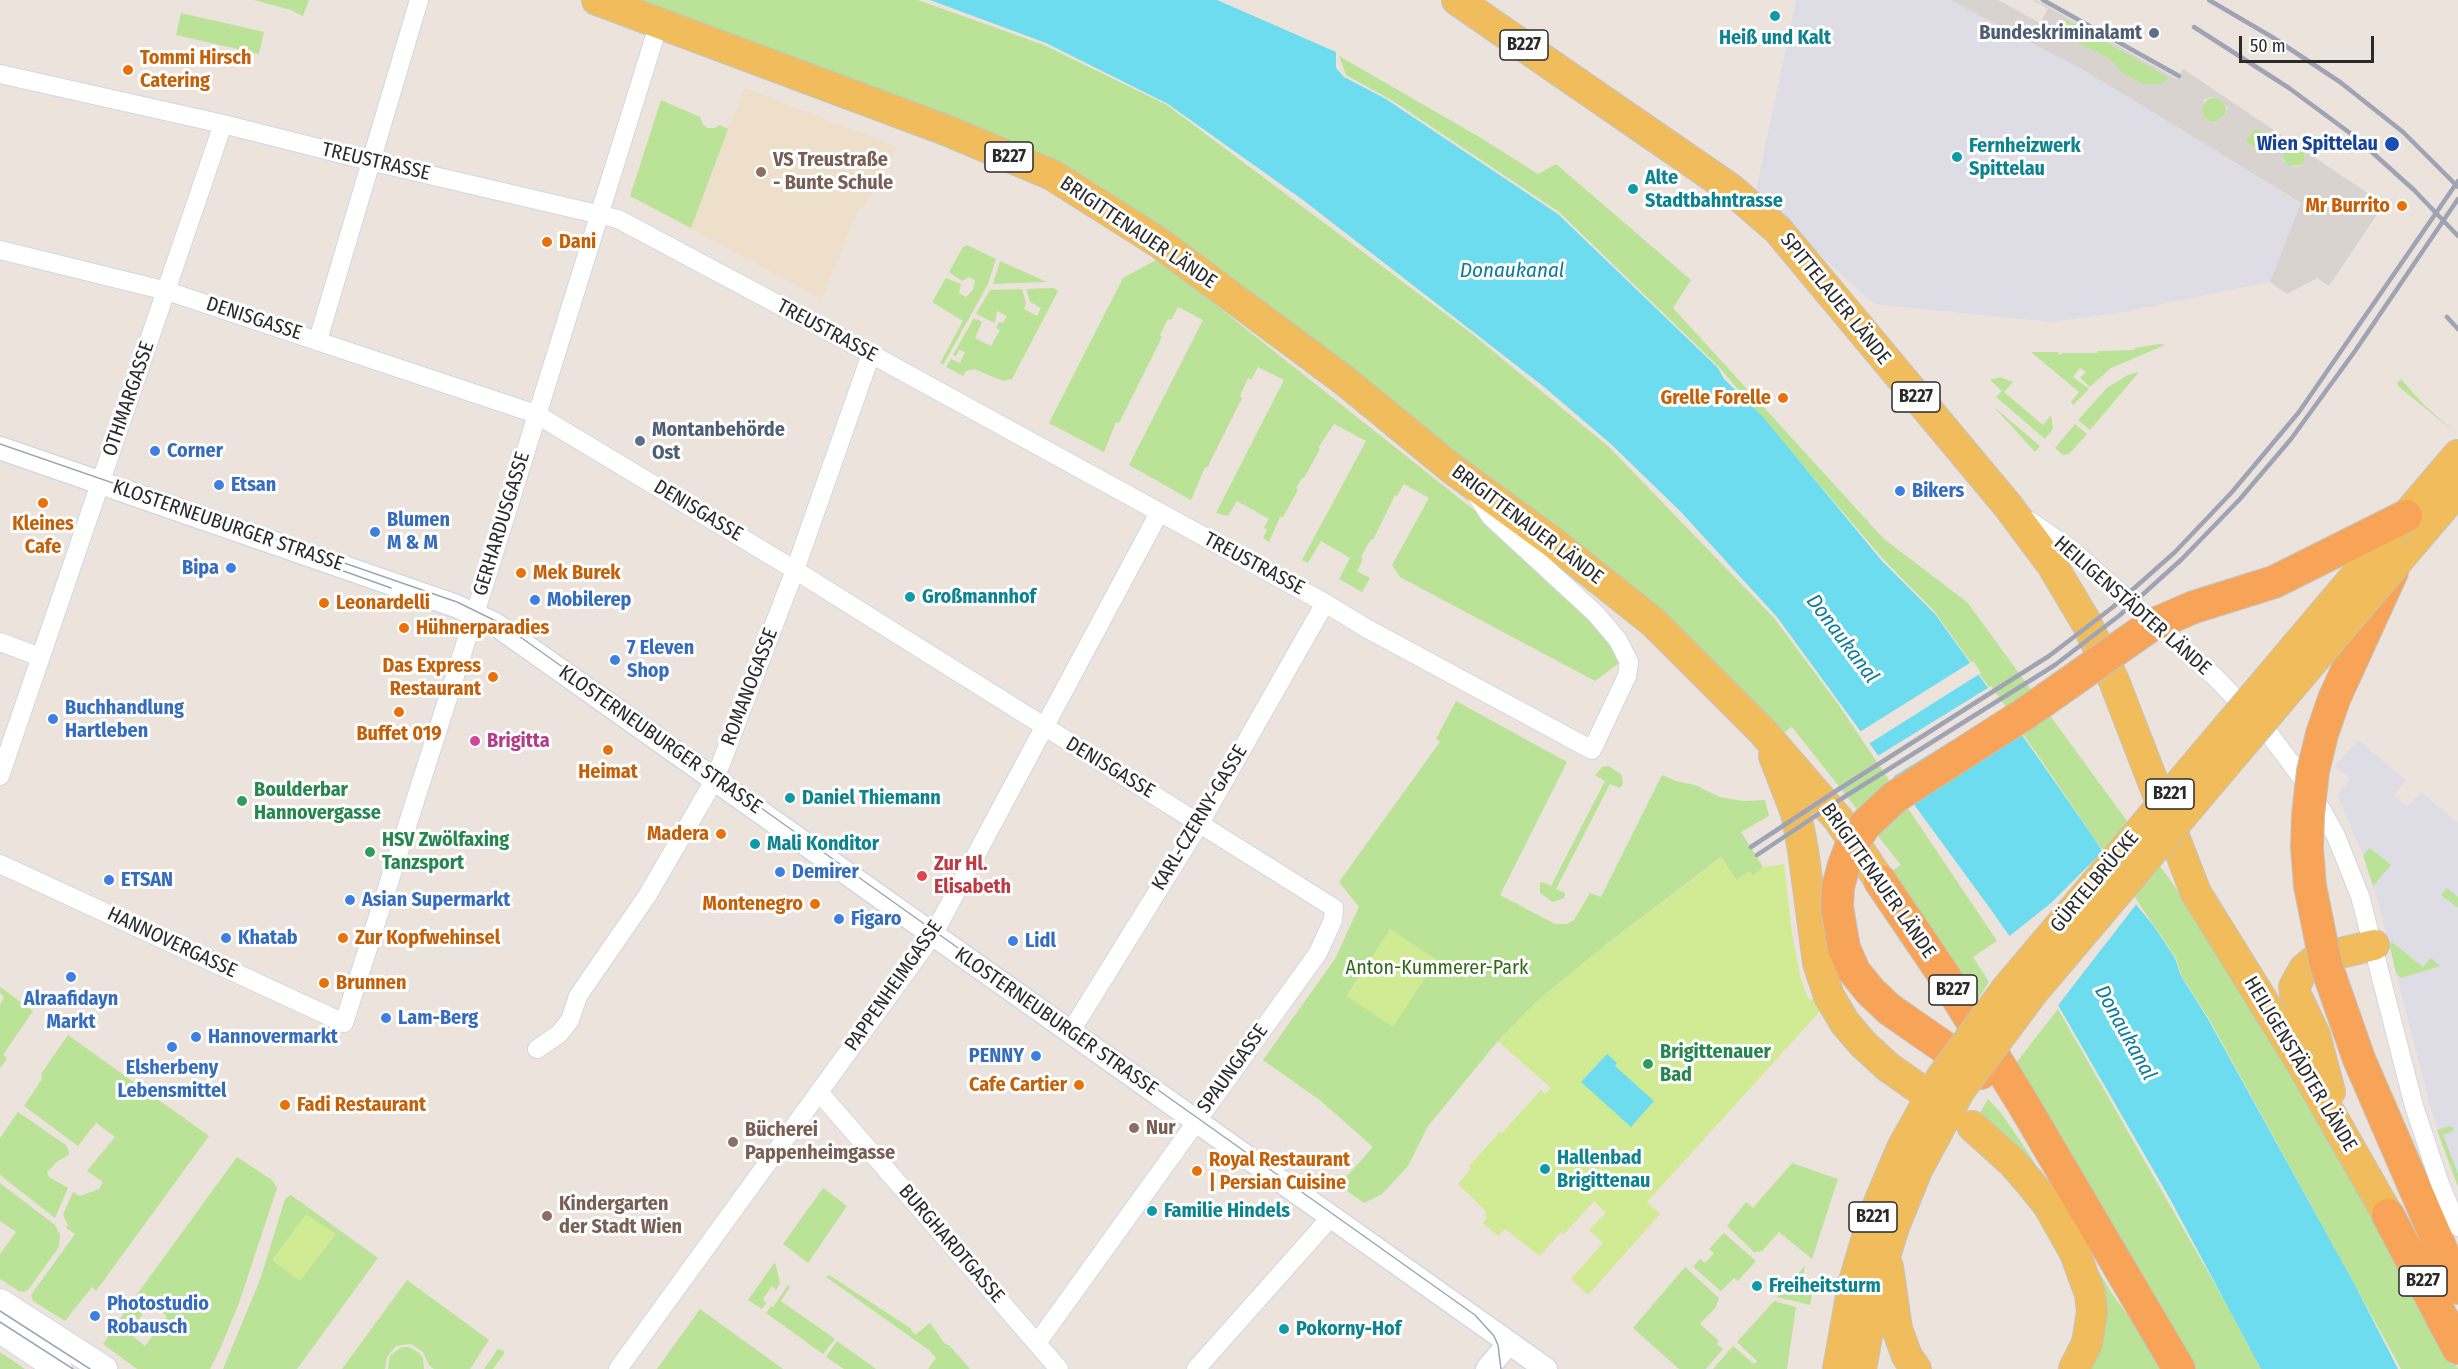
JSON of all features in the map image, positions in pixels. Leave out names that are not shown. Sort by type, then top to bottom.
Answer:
[{"type":"highway","points":[[2022,1102],[1889,1009],[1854,971],[1844,948],[1837,907],[1838,887],[1852,844],[1865,825],[1895,797],[2026,713],[2150,626],[2194,607],[2282,578],[2406,516]]},
{"type":"highway","points":[[2396,563],[2334,699],[2322,734],[2313,771],[2307,848],[2316,922],[2325,965],[2359,1059],[2458,1288]]},
{"type":"highway","name":"BRIGITTENAUER LÄNDE","points":[[1880,881],[1941,971],[2022,1102],[2179,1369]]},
{"type":"highway","name":"HEILIGENSTÄDTER LÄNDE","points":[[2388,1215],[2458,1348]]},
{"type":"main road","name":"BRIGITTENAUER LÄNDE","points":[[597,0],[948,131],[1052,175],[1158,242],[1345,381],[1464,477],[1555,544],[1653,622],[1762,732],[1839,820],[1880,881]]},
{"type":"main road","name":"SPITTELAUER LÄNDE","points":[[1457,0],[1731,189],[1778,230],[2008,506]]},
{"type":"main road","name":"GÜRTELBRÜCKE","points":[[1838,1369],[1853,1285],[1873,1217],[1902,1148],[1940,1085],[2014,978],[2458,455]]},
{"type":"main road","name":"GÜRTELBRÜCKE","points":[[1861,1369],[1869,1316],[1886,1252],[1917,1170],[1940,1085],[2034,991],[2458,490]]},
{"type":"main road","name":"HEILIGENSTÄDTER LÄNDE","points":[[2008,506],[2052,565],[2086,622],[2114,681],[2196,893],[2302,1064],[2388,1215]]},
{"type":"main road","points":[[1762,732],[1784,776],[1796,813],[1818,963],[1829,996],[1845,1023],[1863,1044],[1888,1067],[1940,1085]]},
{"type":"main road","points":[[2336,1125],[2328,1082],[2315,1035],[2294,987],[2304,969],[2316,959],[2374,945]]},
{"type":"main road","points":[[1972,1126],[2012,1162],[2032,1185],[2063,1229],[2080,1263],[2090,1294],[2092,1312],[2087,1343],[2074,1369]]},
{"type":"main road","points":[[1886,1252],[1897,1329],[1916,1369]]},
{"type":"main road","points":[[0,1302],[104,1369]]},
{"type":"main road","points":[[0,1329],[59,1369]]},
{"type":"street","points":[[318,340],[419,0]]},
{"type":"street","name":"GERHARDUSGASSE","points":[[344,1023],[659,23]]},
{"type":"street","name":"TREUSTRASSE","points":[[0,74],[223,124],[618,219],[872,354],[1325,603],[1366,628],[1592,750],[1628,676],[1629,662],[1618,640],[1596,614],[1491,517],[1464,477]]},
{"type":"street","name":"OTHMARGASSE","points":[[0,776],[223,124]]},
{"type":"street","name":"DENISGASSE","points":[[0,250],[167,291],[536,414],[795,570],[1334,908]]},
{"type":"street","name":"ROMANOGASSE","points":[[537,1050],[560,1034],[570,1020],[578,996],[647,896],[715,779],[795,570],[872,354]]},
{"type":"street","name":"KLOSTERNEUBURGER STRASSE","points":[[0,448],[474,614],[506,631],[1331,1216],[1516,1354],[1546,1369]]},
{"type":"street","name":"HEILIGENSTÄDTER LÄNDE","points":[[2008,506],[2071,549],[2215,677],[2267,731],[2308,786],[2336,836],[2360,896],[2414,1106],[2440,1185],[2458,1227]]},
{"type":"street","name":"PAPPENHEIMGASSE","points":[[618,1369],[933,935],[1159,513]]},
{"type":"street","name":"KARL-CZERNY-GASSE","points":[[1071,1032],[1200,823],[1325,603]]},
{"type":"street","points":[[0,642],[40,657]]},
{"type":"street","name":"HANNOVERGASSE","points":[[0,864],[344,1023]]},
{"type":"street","name":"SPAUNGASSE","points":[[1037,1343],[1318,953],[1334,920],[1334,908]]},
{"type":"street","name":"BURGHARDTGASSE","points":[[819,1092],[1059,1369]]},
{"type":"street","points":[[1196,1369],[1331,1216]]},
{"type":"street","points":[[1487,1369],[1516,1354]]},
{"type":"shaded area","points":[[1796,0],[1950,0],[2087,72],[2301,204],[2270,282],[2124,312],[2052,322],[1874,304],[1755,195]]},
{"type":"shaded area","points":[[1950,0],[1998,0],[2040,23],[2048,9],[2033,0],[2036,0],[2177,79],[2183,69],[2301,148],[2288,143],[2284,147],[2283,160],[2292,167],[2301,166],[2305,161],[2304,150],[2384,204],[2329,286],[2317,278],[2287,294],[2270,282],[2301,203],[2087,72]],"holes":[[[2067,19],[2170,78],[2160,84],[2142,84],[2122,73],[2110,59],[2063,36],[2061,29]],[[2212,97],[2219,99],[2227,107],[2226,115],[2220,117],[2216,123],[2206,120],[2202,112],[2204,100]],[[2256,128],[2265,134],[2263,147],[2255,149],[2246,139]]]},
{"type":"shaded area","name":"VS Treustraße - Bunte Schule","points":[[745,88],[897,147],[863,209],[859,208],[822,299],[630,196],[661,100],[700,117],[707,128],[715,128],[719,125],[728,128]]},
{"type":"shaded area","points":[[2358,740],[2406,780],[2394,795],[2407,807],[2421,792],[2458,823],[2458,1187],[2430,1106],[2378,902],[2363,855],[2337,795],[2350,779],[2335,766]]},
{"type":"green space","points":[[254,0],[309,0],[303,16],[291,10]]},
{"type":"green space","points":[[632,0],[918,0],[1044,45],[1167,105],[1471,333],[1609,447],[1774,618],[1838,704],[1997,941],[1973,957],[1989,982],[1974,1005],[1888,873],[1901,865],[1792,727],[1782,734],[1160,231]]},
{"type":"green space","points":[[181,13],[264,32],[259,54],[176,35]]},
{"type":"green space","points":[[2066,19],[2170,78],[2160,85],[2142,84],[2122,73],[2110,59],[2063,36],[2061,29]]},
{"type":"green space","points":[[1339,56],[1481,138],[1538,174],[1556,164],[1691,280],[1673,308],[1884,539],[1967,602],[2203,925],[2279,1045],[2424,1303],[2458,1369],[2401,1369],[2209,1019],[2181,975],[2176,958],[2035,751],[1934,611],[1884,560],[1718,366],[1559,212],[1393,101],[1346,75]]},
{"type":"green space","points":[[2214,98],[2223,101],[2226,110],[2223,119],[2214,122],[2205,119],[2202,110],[2205,101]]},
{"type":"green space","points":[[661,100],[700,117],[707,128],[715,128],[719,125],[728,129],[691,228],[630,196]]},
{"type":"green space","points":[[2256,128],[2265,134],[2263,147],[2256,149],[2246,139]]},
{"type":"green space","points":[[2288,143],[2304,150],[2305,161],[2301,165],[2289,166],[2282,157],[2284,147]]},
{"type":"green space","points":[[967,245],[996,259],[988,284],[943,365],[940,363],[963,321],[932,302],[946,278],[961,284],[959,293],[966,297],[973,290],[975,280],[969,277],[962,281],[949,272],[963,247]]},
{"type":"green space","points":[[1158,259],[1498,529],[1592,618],[1622,661],[1595,681],[1400,577],[1392,565],[1429,498],[1404,484],[1397,496],[1395,495],[1373,540],[1371,539],[1361,557],[1363,559],[1357,571],[1370,578],[1362,592],[1339,579],[1350,558],[1321,541],[1308,563],[1302,560],[1366,441],[1334,424],[1318,448],[1320,449],[1296,488],[1298,490],[1283,517],[1280,517],[1269,542],[1263,538],[1267,530],[1264,527],[1269,519],[1237,501],[1228,516],[1216,513],[1284,380],[1258,367],[1251,380],[1248,378],[1240,396],[1242,398],[1207,468],[1205,467],[1191,500],[1129,465],[1203,320],[1178,307],[1171,320],[1168,319],[1160,335],[1162,337],[1119,423],[1116,422],[1104,452],[1049,423],[1123,278]]},
{"type":"green space","points":[[1000,261],[1047,282],[993,284]]},
{"type":"green space","points":[[1054,288],[1058,291],[1012,379],[1003,381],[974,369],[966,371],[963,376],[946,367],[951,359],[960,363],[965,352],[959,350],[956,356],[953,355],[974,318],[982,322],[975,338],[991,346],[1000,330],[996,328],[999,322],[1003,323],[1007,316],[997,311],[995,323],[976,314],[990,290],[1022,289],[1026,303],[1024,309],[1037,316],[1041,308],[1030,302],[1026,289]]},
{"type":"green space","points":[[2159,344],[2165,345],[2111,368],[2090,387],[2080,378],[2086,372],[2080,368],[2073,377],[2089,389],[2073,405],[2071,402],[2079,392],[2031,352],[2058,352],[2059,355],[2098,353],[2098,351],[2134,350]]},
{"type":"green space","points":[[2139,372],[2090,430],[2078,420],[2108,387],[2128,375]]},
{"type":"green space","points":[[2000,377],[2013,382],[2004,392],[2043,425],[2051,415],[2053,429],[2045,439],[1996,397],[2002,391],[1990,380]]},
{"type":"green space","points":[[2401,379],[2423,404],[2457,434],[2398,386],[2397,383]]},
{"type":"green space","points":[[1993,406],[2040,446],[2036,451],[2034,451]]},
{"type":"green space","points":[[2075,424],[2087,434],[2069,454],[2063,455],[2055,448]]},
{"type":"green space","name":"Anton-Kummerer-Park","points":[[1456,701],[1567,762],[1500,895],[1555,924],[1567,924],[1574,920],[1590,893],[1601,897],[1662,775],[1695,785],[1719,797],[1743,801],[1765,800],[1769,816],[1741,832],[1763,867],[1753,876],[1736,880],[1721,857],[1608,943],[1536,1002],[1498,1041],[1428,1126],[1408,1166],[1382,1194],[1364,1203],[1339,1185],[1373,1147],[1321,1101],[1263,1060],[1335,959],[1359,907],[1339,882],[1440,742],[1436,739]]},
{"type":"green space","points":[[1608,766],[1621,774],[1623,784],[1620,788],[1610,784],[1556,889],[1565,893],[1564,898],[1553,902],[1540,893],[1540,883],[1551,886],[1605,781],[1595,775],[1602,767]]},
{"type":"green space","points":[[2370,848],[2391,865],[2373,886],[2363,855]]},
{"type":"green space","name":"Brigittenauer Bad","points":[[1722,857],[1736,880],[1749,871],[1753,875],[1763,867],[1784,864],[1792,934],[1801,980],[1809,1000],[1815,998],[1822,1009],[1647,1202],[1660,1214],[1588,1295],[1571,1279],[1603,1243],[1589,1230],[1606,1213],[1594,1201],[1564,1234],[1561,1232],[1540,1256],[1505,1229],[1498,1236],[1483,1223],[1487,1218],[1485,1215],[1487,1212],[1458,1184],[1471,1169],[1469,1166],[1500,1132],[1502,1133],[1541,1090],[1545,1094],[1551,1088],[1498,1041],[1536,1002],[1608,943]]},
{"type":"green space","points":[[2447,888],[2458,897],[2458,908],[2441,895]]},
{"type":"green space","points":[[1390,929],[1437,960],[1393,1027],[1346,996]]},
{"type":"green space","points":[[2392,942],[2423,967],[2431,958],[2440,966],[2401,978],[2396,973],[2390,946]]},
{"type":"green space","points":[[0,987],[33,1011],[3,1055],[7,1058],[0,1068],[0,1005],[4,997],[0,993]]},
{"type":"green space","points":[[2058,1009],[2261,1369],[2189,1369],[2013,1067]]},
{"type":"green space","points":[[68,1035],[209,1136],[96,1291],[92,1287],[65,1321],[33,1301],[31,1295],[75,1234],[66,1228],[68,1225],[63,1215],[73,1192],[80,1196],[99,1189],[103,1182],[87,1171],[115,1137],[96,1123],[78,1146],[24,1106],[42,1079],[41,1074]]},
{"type":"green space","points":[[1988,1099],[2002,1114],[2031,1157],[2111,1292],[2166,1369],[2084,1369],[2100,1313],[1976,1119]]},
{"type":"green space","points":[[18,1112],[66,1145],[68,1149],[69,1155],[58,1161],[47,1172],[49,1177],[68,1188],[55,1218],[0,1175],[0,1138]]},
{"type":"green space","points":[[2450,1126],[2454,1128],[2453,1131],[2443,1135],[2458,1174],[2458,1187],[2437,1130]]},
{"type":"green space","points":[[237,1157],[272,1180],[277,1188],[239,1303],[220,1349],[210,1369],[137,1369],[103,1344],[117,1323],[145,1346],[167,1316],[150,1303],[147,1306],[135,1297]]},
{"type":"green space","points":[[1792,1163],[1838,1179],[1812,1259],[1779,1232],[1762,1251],[1754,1252],[1727,1226],[1746,1202],[1753,1208]]},
{"type":"green space","points":[[0,1183],[55,1225],[60,1235],[59,1247],[28,1290],[24,1292],[0,1279],[0,1254],[16,1232],[0,1221]]},
{"type":"green space","points":[[823,1188],[847,1206],[808,1263],[783,1244]]},
{"type":"green space","points":[[291,1195],[378,1258],[297,1369],[223,1369],[260,1280],[285,1199]]},
{"type":"green space","points":[[306,1214],[336,1234],[300,1281],[272,1260]]},
{"type":"green space","points":[[1724,1233],[1756,1261],[1738,1281],[1734,1278],[1721,1291],[1693,1267],[1700,1259],[1705,1263],[1714,1253],[1709,1249]]},
{"type":"green space","points":[[775,1262],[780,1283],[776,1290],[772,1286],[763,1299],[766,1303],[762,1309],[748,1300]]},
{"type":"green space","points":[[1805,1266],[1801,1286],[1813,1290],[1810,1305],[1777,1297]]},
{"type":"green space","points":[[1685,1267],[1719,1298],[1716,1307],[1700,1324],[1719,1341],[1717,1344],[1723,1349],[1706,1369],[1679,1369],[1633,1328]]},
{"type":"green space","points":[[829,1275],[910,1328],[915,1335],[930,1323],[945,1344],[949,1345],[970,1369],[928,1369],[936,1358],[929,1350],[826,1277]]},
{"type":"green space","points":[[407,1280],[489,1340],[470,1369],[434,1369],[429,1365],[423,1352],[411,1344],[396,1346],[387,1357],[385,1369],[342,1369]]},
{"type":"green space","points":[[788,1285],[790,1287],[781,1301],[835,1339],[823,1354],[766,1313]]},
{"type":"green space","points":[[132,1300],[145,1310],[133,1328],[120,1319]]},
{"type":"green space","points":[[1774,1301],[1796,1307],[1787,1369],[1713,1369],[1733,1346],[1754,1364],[1757,1361],[1737,1342]]},
{"type":"green space","points":[[700,1309],[783,1369],[657,1369]]},
{"type":"green space","points":[[837,1341],[876,1369],[844,1369],[826,1357]]},
{"type":"green space","points":[[403,1347],[409,1347],[419,1353],[423,1358],[424,1369],[388,1369],[390,1356]]},
{"type":"green space","points":[[498,1349],[504,1351],[504,1354],[493,1369],[484,1369]]},
{"type":"green space","points":[[0,1352],[25,1369],[0,1369]]},
{"type":"water","name":"Donaukanal","points":[[930,0],[1217,0],[1336,52],[1336,68],[1344,77],[1386,99],[1558,214],[1718,368],[1724,379],[1763,417],[1882,561],[1935,614],[2094,838],[2134,902],[2175,958],[2181,976],[2208,1019],[2355,1285],[2398,1369],[2261,1369],[2169,1197],[2058,1005],[1777,617],[1681,512],[1612,445],[1543,386],[1303,200],[1168,104],[1046,43]]},
{"type":"water","points":[[1607,1054],[1617,1063],[1615,1066],[1654,1101],[1631,1127],[1581,1082]]},
{"type":"pier","points":[[1973,661],[1981,673],[1867,745],[1858,733]]},
{"type":"pier","points":[[1991,686],[2006,707],[1891,778],[1876,757]]},
{"type":"pier","points":[[2105,849],[2138,902],[2056,1008],[2007,938],[2051,903]]},
{"type":"tram line","points":[[0,444],[457,602],[502,624],[1475,1315],[1494,1336],[1498,1345],[1501,1369]]},
{"type":"tram line","points":[[335,568],[391,588]]},
{"type":"tram line","points":[[0,1311],[90,1369]]},
{"type":"tram line","points":[[0,1322],[73,1369]]},
{"type":"railway","points":[[2043,0],[2179,76]]},
{"type":"railway","points":[[2209,0],[2272,37],[2340,82],[2403,132],[2458,187]]},
{"type":"railway","points":[[2194,27],[2289,88],[2354,136],[2414,190],[2458,236]]},
{"type":"railway","points":[[1751,847],[2049,656],[2113,607],[2175,552],[2232,492],[2299,412],[2458,181]]},
{"type":"railway","points":[[1757,855],[1841,799],[2055,665],[2120,615],[2182,559],[2240,499],[2291,439],[2355,351],[2458,199]]},
{"type":"railway","points":[[2447,317],[2458,329]]},
{"type":"place","name":"Heiß und Kalt","points":[[1775,16]]},
{"type":"place","name":"Bundeskriminalamt","points":[[2154,33]]},
{"type":"place","name":"Tommi Hirsch Catering","points":[[128,70]]},
{"type":"place","name":"Wien Spittelau","points":[[2392,144]]},
{"type":"place","name":"Fernheizwerk Spittelau","points":[[1957,157]]},
{"type":"place","name":"VS Treustraße - Bunte Schule","points":[[761,172]]},
{"type":"place","name":"Alte Stadtbahntrasse","points":[[1633,189]]},
{"type":"place","name":"Mr Burrito","points":[[2402,206]]},
{"type":"place","name":"Dani","points":[[547,242]]},
{"type":"place","name":"Grelle Forelle","points":[[1783,398]]},
{"type":"place","name":"Montanbehörde Ost","points":[[640,441]]},
{"type":"place","name":"Corner","points":[[155,451]]},
{"type":"place","name":"Etsan","points":[[219,485]]},
{"type":"place","name":"Bikers","points":[[1900,491]]},
{"type":"place","name":"Kleines Cafe","points":[[43,503]]},
{"type":"place","name":"Blumen M & M","points":[[375,532]]},
{"type":"place","name":"Bipa","points":[[231,568]]},
{"type":"place","name":"Mek Burek","points":[[521,573]]},
{"type":"place","name":"Großmannhof","points":[[910,597]]},
{"type":"place","name":"Mobilerep","points":[[535,600]]},
{"type":"place","name":"Leonardelli","points":[[324,603]]},
{"type":"place","name":"Hühnerparadies","points":[[404,628]]},
{"type":"place","name":"7 Eleven Shop","points":[[615,660]]},
{"type":"place","name":"Das Express Restaurant","points":[[493,677]]},
{"type":"place","name":"Buffet 019","points":[[399,712]]},
{"type":"place","name":"Buchhandlung Hartleben","points":[[53,719]]},
{"type":"place","name":"Brigitta","points":[[475,741]]},
{"type":"place","name":"Heimat","points":[[608,750]]},
{"type":"place","name":"Daniel Thiemann","points":[[790,798]]},
{"type":"place","name":"Boulderbar Hannovergasse","points":[[242,801]]},
{"type":"place","name":"Madera","points":[[721,834]]},
{"type":"place","name":"Mali Konditor","points":[[755,844]]},
{"type":"place","name":"HSV Zwölfaxing Tanzsport","points":[[370,852]]},
{"type":"place","name":"Demirer","points":[[780,872]]},
{"type":"place","name":"Zur Hl. Elisabeth","points":[[922,876]]},
{"type":"place","name":"ETSAN","points":[[109,880]]},
{"type":"place","name":"Asian Supermarkt","points":[[350,900]]},
{"type":"place","name":"Montenegro","points":[[815,904]]},
{"type":"place","name":"Figaro","points":[[839,919]]},
{"type":"place","name":"Khatab","points":[[226,938]]},
{"type":"place","name":"Zur Kopfwehinsel","points":[[343,938]]},
{"type":"place","name":"Lidl","points":[[1013,941]]},
{"type":"place","name":"Alraafidayn Markt","points":[[71,977]]},
{"type":"place","name":"Brunnen","points":[[324,983]]},
{"type":"place","name":"Lam-Berg","points":[[386,1018]]},
{"type":"place","name":"Hannovermarkt","points":[[196,1037]]},
{"type":"place","name":"Elsherbeny Lebensmittel","points":[[172,1047]]},
{"type":"place","name":"PENNY","points":[[1036,1056]]},
{"type":"place","name":"Brigittenauer Bad","points":[[1648,1064]]},
{"type":"place","name":"Cafe Cartier","points":[[1079,1085]]},
{"type":"place","name":"Fadi Restaurant","points":[[285,1105]]},
{"type":"place","name":"Nur","points":[[1134,1128]]},
{"type":"place","name":"Bücherei Pappenheimgasse","points":[[733,1142]]},
{"type":"place","name":"Hallenbad Brigittenau","points":[[1545,1169]]},
{"type":"place","name":"Royal Restaurant | Persian Cuisine","points":[[1197,1171]]},
{"type":"place","name":"Familie Hindels","points":[[1152,1211]]},
{"type":"place","name":"Kindergarten der Stadt Wien","points":[[547,1216]]},
{"type":"place","name":"Freiheitsturm","points":[[1757,1286]]},
{"type":"place","name":"Photostudio Robausch","points":[[95,1316]]},
{"type":"place","name":"Pokorny-Hof","points":[[1284,1329]]}]
